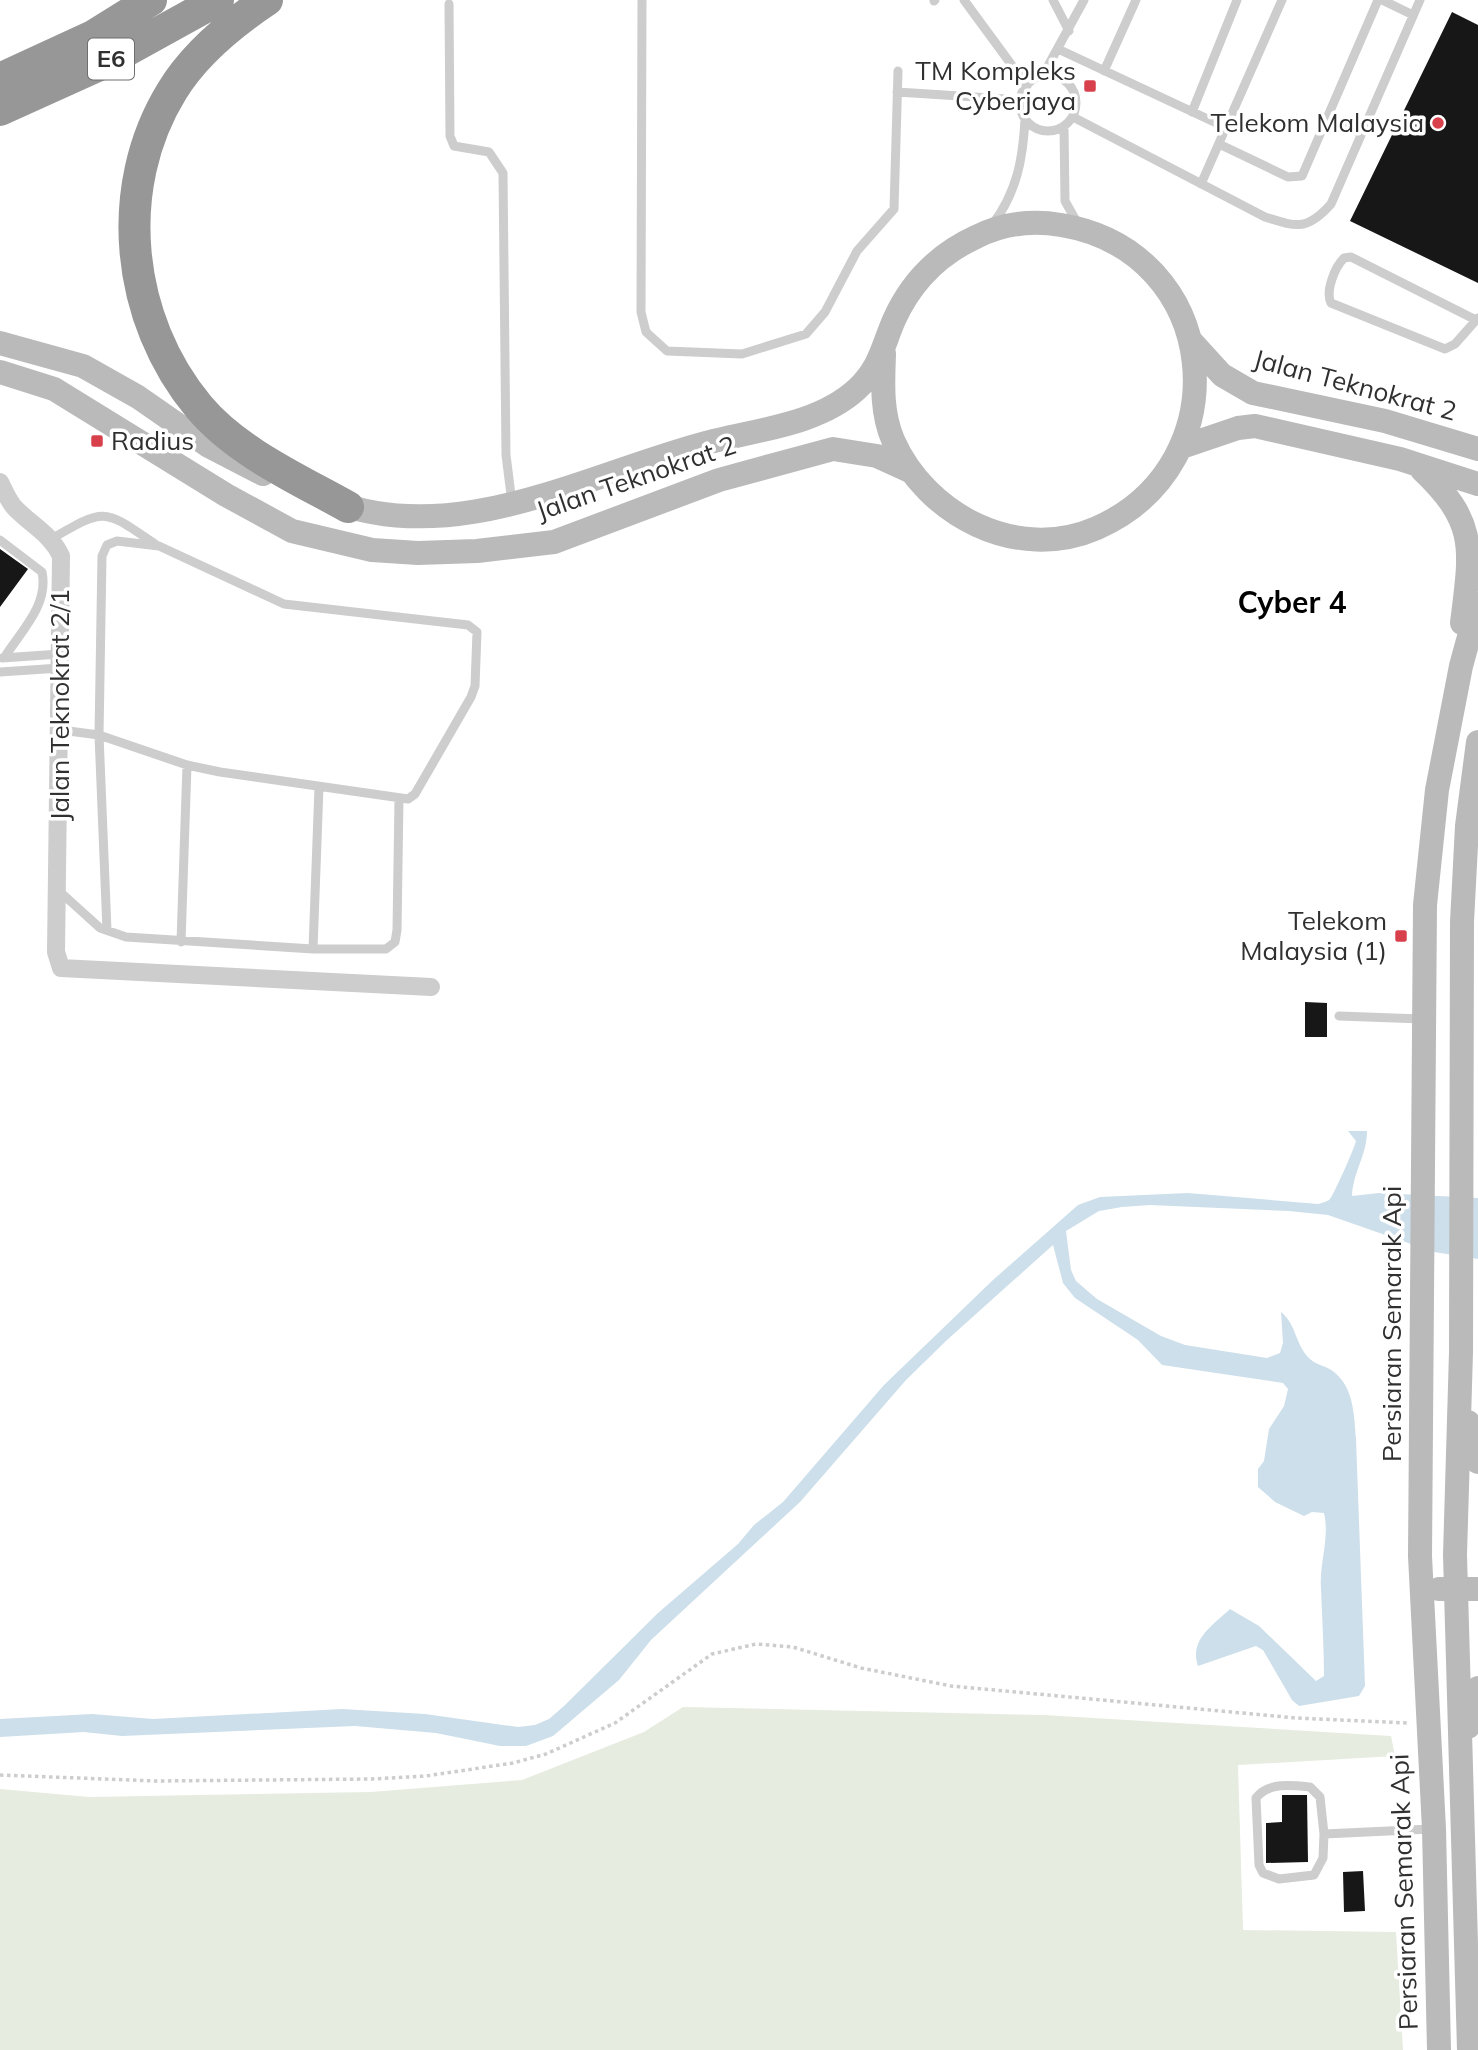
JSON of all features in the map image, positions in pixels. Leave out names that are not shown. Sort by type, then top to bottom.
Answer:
[{"type":"highway","name":"E6","points":[[0,79],[93,36],[151,0]]},
{"type":"highway","name":"E6","points":[[0,110],[104,63],[218,0]]},
{"type":"highway","points":[[267,0],[204,50],[172,90],[150,134],[138,174],[135,254],[142,294],[155,334],[200,408],[244,446],[348,507]]},
{"type":"main road","points":[[1049,223],[1080,228],[1120,246],[1138,258],[1162,282],[1179,310],[1191,341],[1196,382],[1191,420],[1182,447],[1160,482],[1130,510],[1093,529],[1053,539],[1012,537],[972,524],[937,502],[910,471],[892,437],[883,400],[884,354],[893,321],[909,292],[923,275],[956,246],[986,232],[1017,224],[1049,223]]},
{"type":"main road","name":"Jalan Teknokrat 2","points":[[1191,341],[1222,375],[1253,393],[1425,433],[1478,449]]},
{"type":"main road","name":"Jalan Teknokrat 2","points":[[0,343],[83,366],[138,397],[207,445],[272,479],[348,507],[415,516],[512,505],[701,444],[783,425],[820,412],[857,389],[884,354]]},
{"type":"main road","name":"Jalan Teknokrat 2","points":[[7,379],[54,389],[226,495],[292,531],[372,550],[418,553],[477,551],[554,542],[719,480],[832,449],[877,456],[910,471]]},
{"type":"main road","points":[[1182,447],[1238,428],[1255,426],[1413,463],[1478,484]]},
{"type":"main road","points":[[1425,433],[1478,435]]},
{"type":"main road","points":[[1413,463],[1450,494],[1469,522],[1473,538],[1458,680]]},
{"type":"main road","name":"Persiaran Semarak Api","points":[[1439,2050],[1434,1829],[1420,1556],[1424,1019],[1429,846],[1458,680],[1478,604]]},
{"type":"main road","points":[[1469,2050],[1461,1798],[1467,1589],[1461,1352],[1462,1119],[1464,889],[1467,826],[1478,742]]},
{"type":"main road","points":[[1461,1352],[1469,1433],[1478,1462]]},
{"type":"main road","points":[[1420,1556],[1467,1556]]},
{"type":"main road","points":[[1421,1590],[1467,1589]]},
{"type":"main road","points":[[1461,1798],[1468,1725],[1478,1688]]},
{"type":"street","points":[[0,482],[13,505],[37,529],[53,538]]},
{"type":"street","name":"Jalan Teknokrat 2/1","points":[[53,538],[61,556],[61,730],[56,952],[61,968],[431,987]]},
{"type":"lane","points":[[642,0],[642,312],[646,332],[667,351],[742,354],[806,334],[825,312],[857,251],[894,209],[898,71]]},
{"type":"lane","points":[[964,0],[1027,86]]},
{"type":"lane","points":[[1053,0],[1069,31]]},
{"type":"lane","points":[[986,232],[1007,205],[1023,161],[1025,118],[1021,100],[1027,86],[1043,75],[1084,0]]},
{"type":"lane","points":[[1104,71],[1136,0]]},
{"type":"lane","points":[[1192,112],[1237,0]]},
{"type":"lane","points":[[1201,184],[1282,0]]},
{"type":"lane","points":[[1220,144],[1296,179],[1303,176],[1326,118],[1380,0],[1413,15]]},
{"type":"lane","points":[[1073,117],[1265,217],[1293,226],[1304,225],[1317,219],[1331,204],[1420,0]]},
{"type":"lane","points":[[449,4],[450,136],[454,146],[489,152],[503,173],[506,455],[512,505]]},
{"type":"lane","points":[[1058,50],[1227,128]]},
{"type":"lane","points":[[1025,118],[1043,130],[1063,127],[1073,117],[1076,104],[1074,92],[1067,82],[1056,76],[1043,75]]},
{"type":"lane","points":[[897,92],[1021,100]]},
{"type":"lane","points":[[1326,118],[1361,133]]},
{"type":"lane","points":[[1063,127],[1065,201],[1080,228]]},
{"type":"lane","points":[[1351,257],[1477,319],[1455,344],[1445,349],[1331,303],[1328,292],[1340,262],[1351,257]]},
{"type":"lane","points":[[53,538],[92,515],[105,515],[129,526],[159,546],[284,604],[475,628],[475,686],[471,697],[415,794],[398,799],[187,765],[99,735],[61,730]]},
{"type":"lane","points":[[0,540],[42,572],[45,584],[39,607],[2,658]]},
{"type":"lane","points":[[107,930],[99,735],[104,551],[107,545],[117,541],[159,546]]},
{"type":"lane","points":[[2,658],[60,661]]},
{"type":"lane","points":[[0,672],[60,661]]},
{"type":"lane","points":[[181,942],[187,765]]},
{"type":"lane","points":[[313,949],[319,787]]},
{"type":"lane","points":[[58,890],[88,919],[126,937],[313,949],[386,948],[395,942],[398,799]]},
{"type":"lane","points":[[1339,1017],[1424,1019]]},
{"type":"lane","points":[[1270,1787],[1310,1787],[1320,1797],[1324,1834],[1323,1858],[1314,1875],[1279,1879],[1263,1873],[1259,1865],[1256,1798],[1263,1789],[1270,1787]]},
{"type":"lane","points":[[1324,1834],[1434,1829]]},
{"type":"path","points":[[0,1775],[156,1782],[372,1779],[426,1776],[513,1763],[546,1754],[615,1723],[720,1651],[756,1644],[793,1647],[861,1668],[951,1686],[1296,1718],[1429,1724]]},
{"type":"shaded area","points":[[683,1707],[1044,1715],[1391,1736],[1395,1756],[1238,1765],[1243,1930],[1396,1932],[1403,2050],[0,2050],[0,1789],[89,1797],[371,1792],[522,1780],[644,1732]]},
{"type":"water","points":[[1348,1131],[1367,1131],[1352,1196],[1379,1193],[1478,1198],[1478,1259],[1434,1252],[1328,1215],[1289,1211],[1150,1205],[1122,1207],[1099,1211],[1066,1231],[1071,1270],[1076,1281],[1097,1299],[1161,1336],[1185,1345],[1267,1358],[1280,1353],[1283,1343],[1281,1312],[1290,1323],[1301,1348],[1312,1361],[1341,1378],[1352,1402],[1355,1421],[1365,1686],[1359,1696],[1299,1706],[1292,1700],[1263,1650],[1256,1646],[1198,1666],[1196,1657],[1199,1641],[1230,1609],[1259,1626],[1316,1681],[1324,1676],[1321,1579],[1326,1532],[1324,1513],[1312,1512],[1304,1516],[1275,1502],[1258,1487],[1258,1469],[1264,1461],[1269,1429],[1284,1406],[1288,1389],[1283,1383],[1162,1365],[1138,1340],[1075,1298],[1063,1283],[1053,1245],[906,1380],[800,1502],[651,1640],[619,1680],[553,1736],[526,1746],[500,1746],[436,1733],[355,1726],[122,1736],[84,1732],[0,1737],[0,1719],[92,1714],[153,1719],[342,1709],[425,1714],[518,1727],[535,1725],[549,1719],[658,1613],[783,1502],[884,1385],[993,1280],[1078,1205],[1100,1197],[1188,1193],[1319,1204],[1331,1197],[1352,1153],[1356,1141]]},
{"type":"building","name":"Telekom Malaysia","points":[[1452,12],[1478,25],[1478,283],[1350,221]]},
{"type":"building","points":[[0,549],[28,569],[0,607]]},
{"type":"building","points":[[1305,1002],[1327,1003],[1327,1037],[1305,1037]]},
{"type":"building","points":[[1282,1795],[1307,1795],[1308,1862],[1266,1863],[1266,1823],[1282,1822]]},
{"type":"building","points":[[1363,1871],[1365,1911],[1344,1912],[1343,1872]]},
{"type":"place","name":"TM Kompleks Cyberjaya","points":[[1090,86]]},
{"type":"place","name":"Telekom Malaysia","points":[[1438,123]]},
{"type":"place","name":"Radius","points":[[97,441]]},
{"type":"place","name":"Telekom Malaysia (1)","points":[[1401,936]]},
{"type":"district","name":"Cyber 4","points":[[1292,603]]}]
